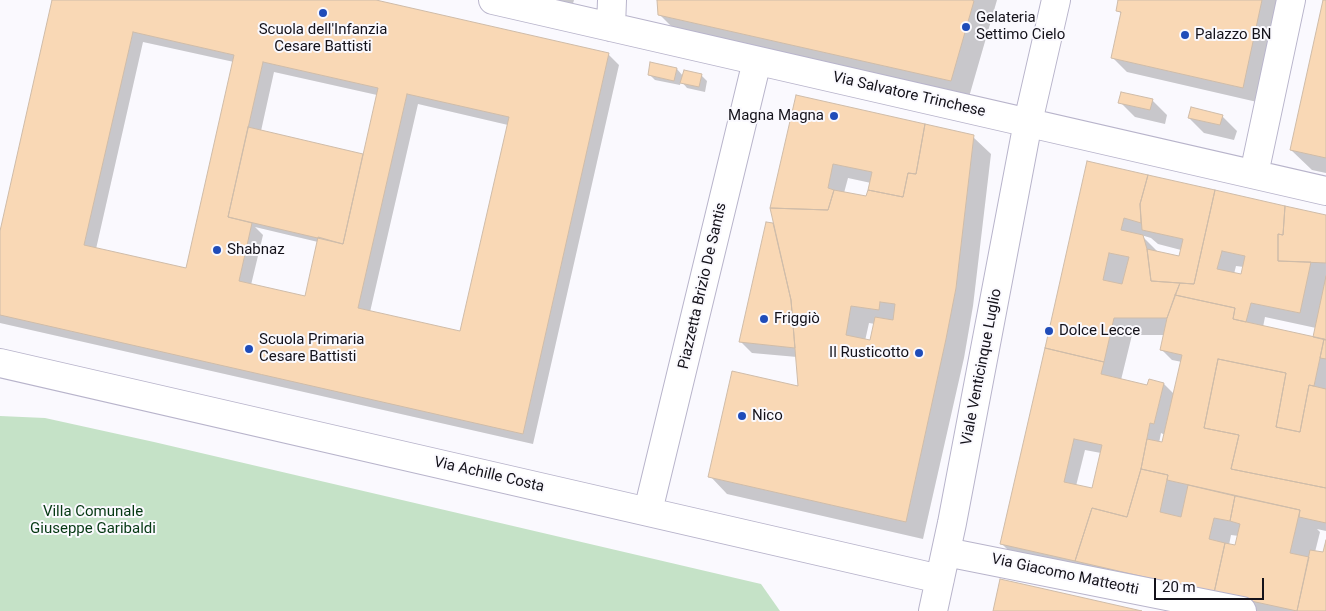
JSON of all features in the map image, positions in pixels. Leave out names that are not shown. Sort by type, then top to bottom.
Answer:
[{"type":"street","name":"Via Salvatore Trinchese","points":[[493,0],[1326,191]]},
{"type":"street","points":[[611,27],[612,0]]},
{"type":"street","points":[[1028,122],[1056,0]]},
{"type":"street","points":[[1254,174],[1291,0]]},
{"type":"street","name":"Piazzetta Brizio De Santis","points":[[648,512],[757,60]]},
{"type":"street","name":"Viale Venticinque Luglio","points":[[933,611],[946,552],[1028,122]]},
{"type":"street","name":"Via Achille Costa","points":[[0,363],[940,579]]},
{"type":"street","name":"Via Achille Costa","points":[[0,376],[37,372]]},
{"type":"street","name":"Via Giacomo Matteotti","points":[[946,552],[1242,611]]},
{"type":"green space","name":"Villa Comunale Giuseppe Garibaldi","points":[[0,416],[45,418],[154,442],[761,584],[780,611],[0,611]]},
{"type":"building","points":[[52,0],[376,0],[609,53],[523,434],[0,315],[0,231]],"holes":[[[133,32],[234,55],[186,268],[84,245]],[[263,62],[378,88],[343,244],[318,237],[305,296],[239,281],[252,223],[228,217]],[[407,94],[509,117],[460,331],[358,308]]]},
{"type":"building","points":[[657,0],[974,1],[951,81],[658,15]]},
{"type":"building","name":"Palazzo BN","points":[[1118,0],[1262,0],[1243,88],[1111,58],[1121,12],[1116,11]]},
{"type":"building","points":[[1323,0],[1326,0],[1326,158],[1290,150]]},
{"type":"building","points":[[650,62],[677,68],[674,81],[648,75]]},
{"type":"building","points":[[684,70],[702,74],[699,87],[680,83]]},
{"type":"building","points":[[1121,92],[1153,99],[1150,110],[1118,103]]},
{"type":"building","points":[[796,95],[925,124],[916,174],[908,173],[903,197],[868,190],[872,172],[833,164],[828,188],[834,190],[828,210],[770,208]]},
{"type":"building","points":[[1191,107],[1223,115],[1220,125],[1188,118]]},
{"type":"building","points":[[925,124],[974,135],[956,288],[906,522],[708,477],[732,371],[798,386],[791,300],[770,208],[828,210],[834,190],[866,196],[868,190],[903,197],[908,173],[916,174]],"holes":[[[880,302],[895,304],[893,320],[875,317],[870,340],[846,335],[851,306],[879,310]]]},
{"type":"building","points":[[248,127],[363,154],[343,244],[228,217]]},
{"type":"building","points":[[1087,161],[1148,175],[1140,204],[1141,223],[1124,218],[1121,230],[1143,235],[1147,249],[1151,281],[1180,283],[1167,318],[1114,318],[1104,362],[1045,348]],"holes":[[[1109,253],[1129,257],[1122,284],[1103,280]]]},
{"type":"building","points":[[1148,175],[1215,190],[1194,284],[1151,281],[1147,249],[1179,256],[1183,239],[1142,230],[1140,204]]},
{"type":"building","points":[[1215,190],[1285,206],[1283,235],[1278,234],[1278,261],[1311,262],[1300,313],[1251,303],[1246,322],[1233,319],[1235,308],[1175,295],[1180,283],[1194,284]],"holes":[[[1222,251],[1245,256],[1241,274],[1217,269]]]},
{"type":"building","points":[[1285,206],[1326,215],[1326,263],[1278,261],[1278,234],[1283,235]]},
{"type":"building","points":[[766,222],[773,223],[791,300],[795,348],[739,342]]},
{"type":"building","points":[[1326,276],[1326,340],[1313,337]]},
{"type":"building","points":[[1175,295],[1235,308],[1233,319],[1324,339],[1314,386],[1309,385],[1300,432],[1276,427],[1286,373],[1218,359],[1204,428],[1239,435],[1231,469],[1326,488],[1326,523],[1299,517],[1300,510],[1167,480],[1168,475],[1141,469],[1147,439],[1162,442],[1182,355],[1160,350],[1167,318]]},
{"type":"building","points":[[1324,339],[1326,340],[1326,359],[1320,358]]},
{"type":"building","points":[[1045,348],[1104,362],[1101,374],[1147,385],[1149,379],[1164,383],[1154,424],[1150,423],[1141,469],[1127,517],[1092,508],[1075,561],[1000,544]],"holes":[[[1074,439],[1102,445],[1092,488],[1064,482]]]},
{"type":"building","points":[[1218,359],[1286,373],[1276,427],[1300,432],[1309,385],[1326,389],[1326,488],[1231,469],[1239,435],[1204,428]]},
{"type":"building","points":[[1141,469],[1168,475],[1160,512],[1181,517],[1188,485],[1235,496],[1230,521],[1214,518],[1209,539],[1225,543],[1214,593],[1075,561],[1092,508],[1127,517]]},
{"type":"building","points":[[1235,496],[1300,510],[1290,553],[1309,557],[1297,611],[1214,593],[1225,543],[1235,545],[1240,524],[1230,521]]},
{"type":"building","points":[[1326,540],[1326,611],[1297,611],[1310,550],[1323,552]]},
{"type":"building","points":[[1000,579],[1018,583],[1142,611],[993,611]]},
{"type":"place","name":"Scuola dell'Infanzia Cesare Battisti","points":[[323,13]]},
{"type":"place","name":"Gelateria Settimo Cielo","points":[[966,27]]},
{"type":"place","name":"Palazzo BN","points":[[1185,35]]},
{"type":"place","name":"Magna Magna","points":[[834,116]]},
{"type":"place","name":"Shabnaz","points":[[217,250]]},
{"type":"place","name":"Friggiò","points":[[764,319]]},
{"type":"place","name":"Dolce Lecce","points":[[1049,331]]},
{"type":"place","name":"Scuola Primaria Cesare Battisti","points":[[249,349]]},
{"type":"place","name":"Il Rusticotto","points":[[919,353]]},
{"type":"place","name":"Nico","points":[[742,416]]}]
